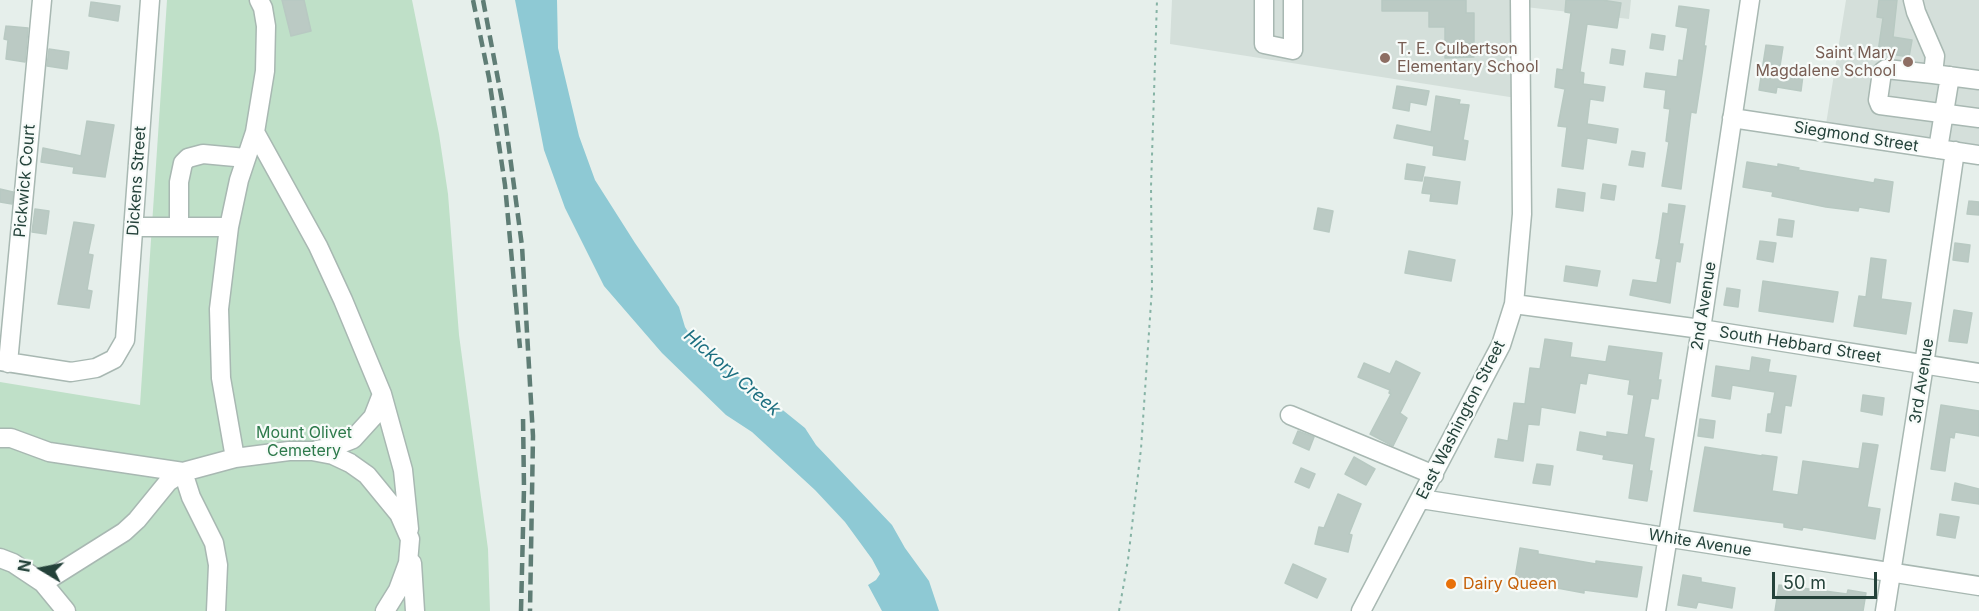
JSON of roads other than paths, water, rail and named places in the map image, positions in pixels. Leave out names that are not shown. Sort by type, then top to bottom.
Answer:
[{"type":"street","name":"Pickwick Court","points":[[4,362],[42,0]]},
{"type":"street","name":"Dickens Street","points":[[4,362],[71,372],[96,368],[114,359],[125,340],[150,0]]},
{"type":"street","points":[[235,458],[221,378],[219,342],[221,277],[229,227],[246,158],[255,132],[260,105],[266,43],[265,17],[259,0]]},
{"type":"street","points":[[1264,0],[1264,44],[1293,50],[1293,0]]},
{"type":"street","name":"East Washington Street","points":[[1362,611],[1501,345],[1514,304],[1522,214],[1520,0]]},
{"type":"street","name":"2nd Avenue","points":[[1656,611],[1750,0]]},
{"type":"street","name":"3rd Avenue","points":[[1885,611],[1924,365],[1947,150],[1942,75],[1913,0]]},
{"type":"street","points":[[1979,80],[1886,69],[1882,72],[1878,100],[1880,105],[1979,118]]},
{"type":"street","name":"Siegmond Street","points":[[1732,118],[1979,155]]},
{"type":"street","points":[[255,132],[318,246],[382,394],[403,470],[415,611]]},
{"type":"street","points":[[179,227],[179,182],[183,163],[188,158],[203,154],[246,158]]},
{"type":"street","points":[[134,227],[229,227]]},
{"type":"street","name":"South Hebbard Street","points":[[1514,304],[1701,329],[1979,374]]},
{"type":"street","points":[[43,583],[124,532],[137,520],[168,482],[183,472],[261,453],[330,448],[353,439],[373,417],[382,394]]},
{"type":"street","points":[[1290,415],[1434,475]]},
{"type":"street","points":[[0,438],[11,438],[49,452],[183,472]]},
{"type":"street","points":[[312,451],[333,455],[367,475],[399,514],[410,539],[405,575],[385,611]]},
{"type":"street","points":[[183,472],[190,497],[214,543],[218,565],[216,611]]},
{"type":"street","name":"White Avenue","points":[[1421,500],[1979,586]]},
{"type":"street","points":[[0,546],[6,561],[43,583],[66,611]]},
{"type":"water","points":[[515,0],[557,0],[558,48],[579,136],[595,180],[679,307],[685,327],[697,346],[716,365],[748,382],[805,428],[816,445],[892,525],[905,548],[929,581],[939,611],[882,611],[868,585],[880,574],[845,522],[815,490],[752,432],[726,415],[662,353],[604,286],[565,208],[544,150]]},
{"type":"railway","points":[[473,0],[489,78],[505,185],[520,348]]},
{"type":"railway","points":[[483,0],[504,111],[522,246],[533,436],[530,611]]},
{"type":"railway","points":[[521,611],[523,416]]},
{"type":"place","name":"T. E. Culbertson Elementary School","points":[[1385,58]]},
{"type":"place","name":"Saint Mary Magdalene School","points":[[1908,62]]},
{"type":"place","name":"Dairy Queen","points":[[1451,584]]},
{"type":"water label","name":"Hickory Creek","points":[[732,373]]},
{"type":"park label","name":"Mount Olivet Cemetery","points":[[304,442]]}]
